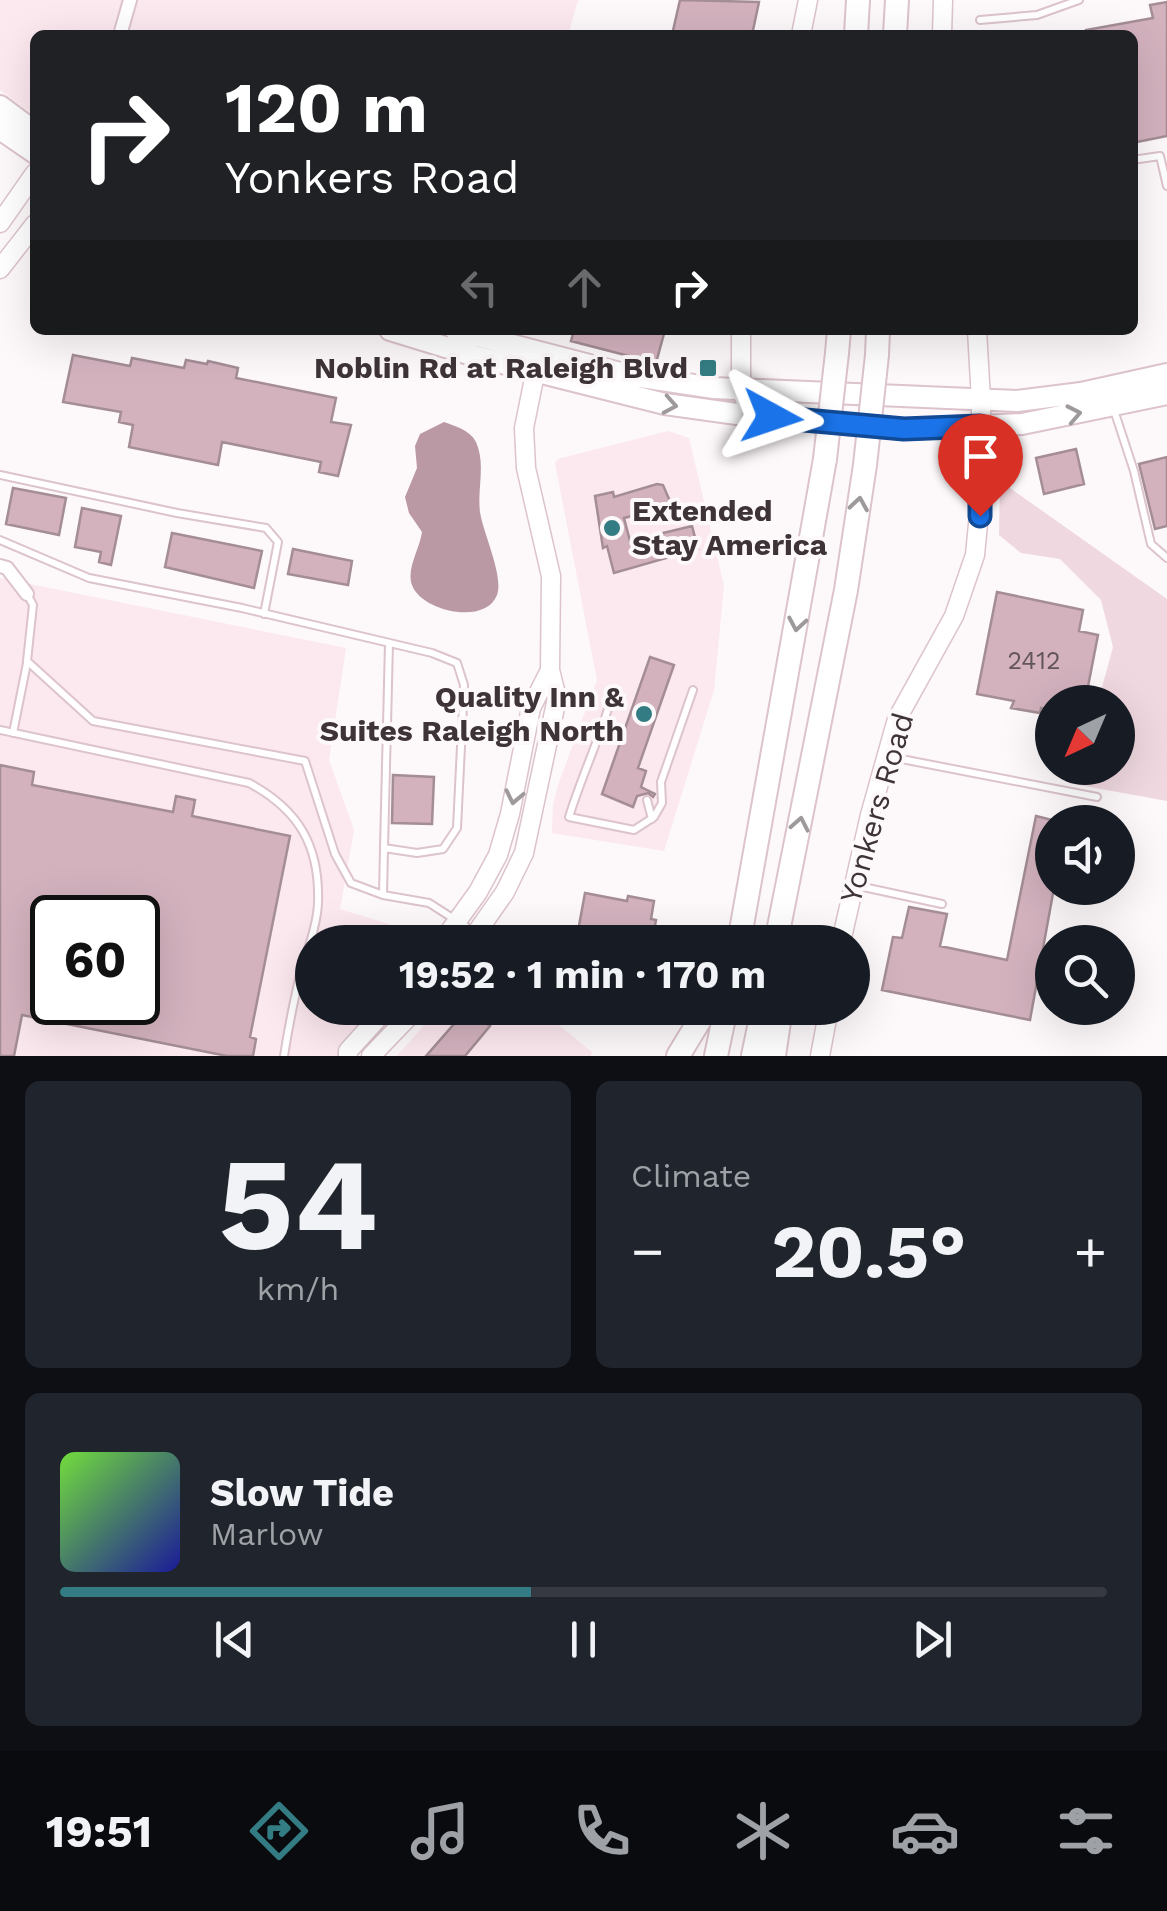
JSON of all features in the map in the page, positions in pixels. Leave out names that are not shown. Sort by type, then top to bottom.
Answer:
[{"type":"highway","points":[[856,30],[858,0]]},
{"type":"highway","points":[[895,30],[897,0]]},
{"type":"highway","points":[[783,925],[842,608],[864,465],[878,335]]},
{"type":"highway","points":[[742,925],[825,459],[838,341]]},
{"type":"highway","points":[[737,925],[750,888]]},
{"type":"highway","points":[[678,1056],[697,1025]]},
{"type":"highway","points":[[716,1056],[722,1025]]},
{"type":"highway","points":[[753,1056],[759,1025]]},
{"type":"highway","points":[[774,1056],[779,1025]]},
{"type":"main road","points":[[0,106],[30,128]]},
{"type":"main road","points":[[0,129],[30,150]]},
{"type":"main road","points":[[413,335],[537,362],[650,380],[741,389],[1039,400],[1167,374]]},
{"type":"main road","points":[[467,335],[665,404],[904,429],[1045,420],[1167,394]]},
{"type":"street","points":[[121,30],[130,0]]},
{"type":"street","points":[[802,30],[808,0]]},
{"type":"street","points":[[942,0],[942,30]]},
{"type":"street","points":[[0,223],[30,180]]},
{"type":"street","points":[[0,270],[30,231]]},
{"type":"street","points":[[741,335],[741,389],[751,416]]},
{"type":"street","name":"Yonkers Road","points":[[845,925],[897,719],[942,643],[968,580],[978,538],[981,400],[977,335]]},
{"type":"street","points":[[483,925],[505,892],[530,832],[557,698],[550,670],[551,576],[525,455],[524,428],[537,362]]},
{"type":"street","points":[[0,566],[27,594]]},
{"type":"street","points":[[455,925],[489,874],[506,835],[532,708],[550,670]]},
{"type":"street","points":[[348,1056],[348,1051],[372,1025]]},
{"type":"street","points":[[372,1056],[401,1025]]},
{"type":"street","points":[[820,1056],[826,1025]]},
{"type":"lane","points":[[980,20],[1037,14],[1079,0]]},
{"type":"lane","points":[[1138,159],[1160,156],[1167,186]]},
{"type":"lane","points":[[1112,406],[1134,471],[1152,544],[1167,558]]},
{"type":"lane","points":[[0,475],[178,514],[266,528],[278,542],[264,614]]},
{"type":"lane","points":[[0,540],[89,578],[264,614],[457,662],[464,685],[458,828],[443,849],[418,853],[384,848]]},
{"type":"lane","points":[[13,733],[27,662],[32,605],[27,594]]},
{"type":"lane","points":[[383,896],[389,644]]},
{"type":"lane","points":[[27,662],[93,721],[305,761],[334,854],[351,883],[383,896],[428,903],[463,925]]},
{"type":"lane","points":[[612,696],[598,744],[580,779],[569,816],[634,830],[652,819],[662,803],[661,782],[692,690]]},
{"type":"lane","points":[[0,730],[249,783],[276,797],[302,828],[314,860],[318,906],[284,1056]]},
{"type":"lane","points":[[885,756],[1097,797]]},
{"type":"lane","points":[[651,791],[661,782]]},
{"type":"lane","points":[[647,800],[652,819]]},
{"type":"lane","points":[[853,885],[942,904]]},
{"type":"shaded area","points":[[0,0],[578,0],[569,30],[30,30],[30,112],[0,90]]},
{"type":"shaded area","points":[[444,422],[470,434],[479,450],[480,512],[498,577],[497,595],[480,610],[440,608],[427,602],[412,585],[412,565],[422,532],[409,513],[405,497],[417,468],[415,446],[420,434]]},
{"type":"shaded area","points":[[668,431],[689,438],[724,586],[714,690],[664,851],[552,833],[558,785],[597,680],[555,463],[558,459]]},
{"type":"shaded area","points":[[1000,481],[1167,599],[1167,801],[1079,785],[1135,785],[1135,685],[1103,685],[1113,647],[1101,600],[1060,559],[1021,553],[999,535]]},
{"type":"shaded area","points":[[0,578],[346,648],[329,760],[354,830],[340,909],[392,925],[295,925],[295,1025],[367,1025],[341,1056],[0,1056]]},
{"type":"shaded area","points":[[424,1025],[559,1025],[592,1052],[591,1056],[397,1056]]},
{"type":"building","points":[[680,0],[759,2],[753,30],[673,30]]},
{"type":"building","points":[[1167,2],[1167,136],[1138,142],[1138,30],[1086,30],[1153,18],[1150,5]]},
{"type":"building","points":[[573,335],[664,335],[656,363],[571,341]]},
{"type":"building","points":[[73,355],[130,366],[132,358],[184,368],[186,360],[207,364],[208,361],[238,368],[236,378],[336,398],[331,422],[351,425],[338,476],[319,472],[321,462],[222,442],[218,465],[129,447],[133,425],[119,422],[121,412],[63,402]]},
{"type":"building","points":[[1076,449],[1084,484],[1044,494],[1036,458]]},
{"type":"building","points":[[1167,457],[1167,526],[1155,529],[1139,464]]},
{"type":"building","name":"Extended Stay America","points":[[663,485],[672,506],[624,518],[630,541],[692,526],[698,549],[614,573],[607,546],[603,548],[595,496],[613,492],[614,497]]},
{"type":"building","points":[[13,488],[66,498],[59,535],[6,524]]},
{"type":"building","points":[[82,508],[121,516],[111,565],[99,562],[101,552],[75,547]]},
{"type":"building","points":[[172,533],[262,551],[254,588],[165,567]]},
{"type":"building","points":[[293,549],[352,561],[348,585],[288,574]]},
{"type":"building","points":[[997,592],[1083,610],[1079,631],[1098,635],[1088,685],[1035,685],[1035,712],[1011,708],[1014,701],[977,694]]},
{"type":"building","name":"Quality Inn & Suites Raleigh North","points":[[650,657],[674,665],[638,768],[646,771],[641,787],[655,794],[637,796],[633,807],[602,794]]},
{"type":"building","points":[[0,765],[34,772],[32,785],[173,812],[176,796],[195,800],[192,816],[290,836],[250,1037],[256,1039],[253,1056],[227,1056],[72,1025],[160,1025],[160,895],[30,895],[30,1017],[22,1015],[14,1056],[0,1056]]},
{"type":"building","points":[[393,775],[434,777],[432,824],[392,823]]},
{"type":"building","points":[[1035,821],[1035,905],[1051,905],[1047,925],[1035,925],[1035,992],[1030,1020],[882,990],[893,937],[902,938],[909,907],[947,914],[940,946],[1007,960]]},
{"type":"building","points":[[585,893],[627,901],[628,896],[654,901],[651,919],[656,920],[655,925],[579,925]]},
{"type":"building","points":[[453,1025],[490,1026],[465,1056],[426,1056]]},
{"type":"place","name":"Noblin Rd at Raleigh Blvd","points":[[708,368]]},
{"type":"place","name":"Extended Stay America","points":[[612,528]]},
{"type":"place","name":"Quality Inn & Suites Raleigh North","points":[[644,714]]},
{"type":"route","points":[[772,417],[904,429],[980,426],[980,516]]}]
